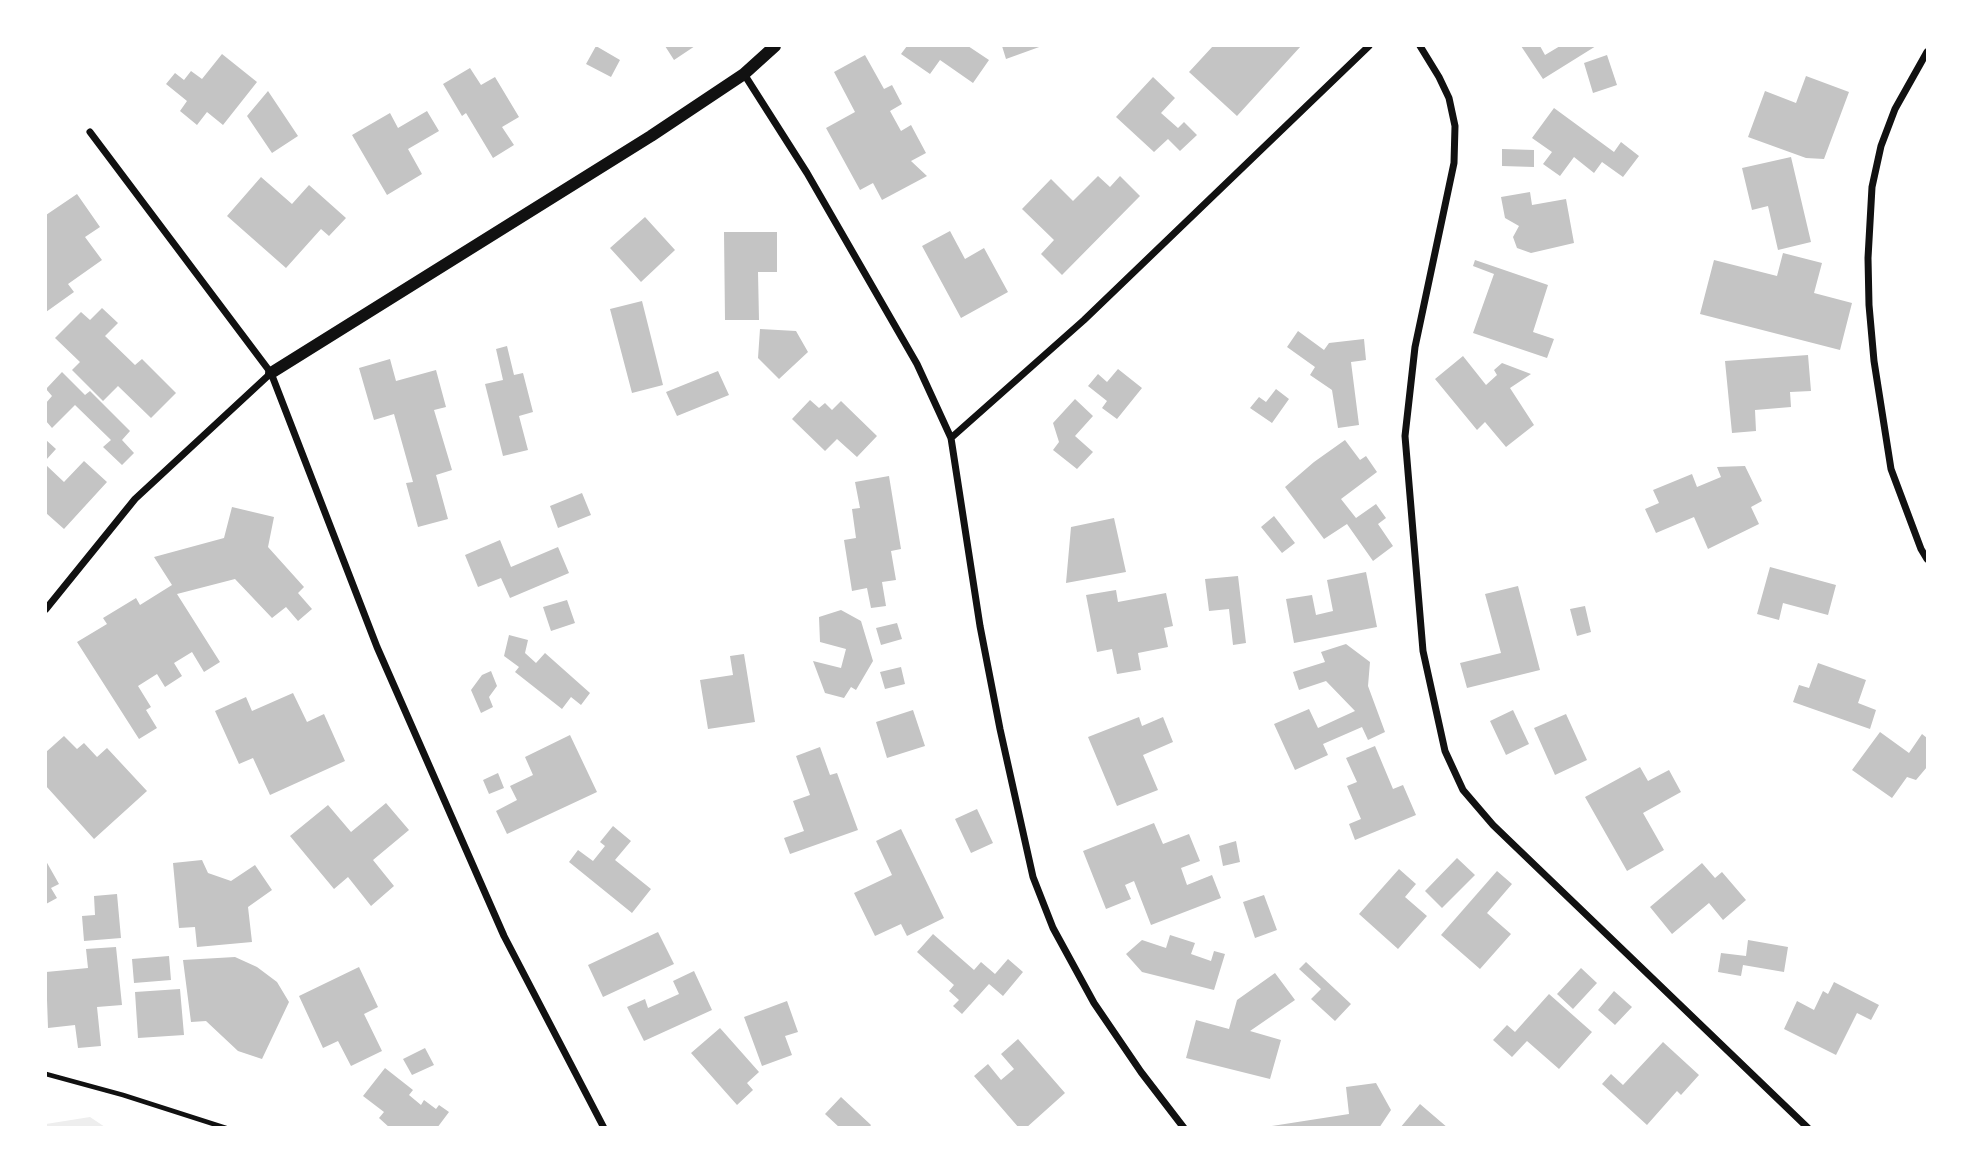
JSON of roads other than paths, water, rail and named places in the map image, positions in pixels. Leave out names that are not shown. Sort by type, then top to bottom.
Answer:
[{"type":"street","points":[[46,609],[135,499],[271,373],[640,143],[744,74],[775,46]]},
{"type":"street","points":[[951,438],[1084,320],[1369,46]]},
{"type":"street","points":[[1420,46],[1449,99],[1455,125],[1454,163],[1415,347],[1405,436],[1423,652],[1445,751],[1464,790],[1493,825],[1808,1128]]},
{"type":"street","points":[[1927,52],[1895,109],[1881,146],[1872,187],[1868,258],[1874,361],[1891,469],[1927,559]]},
{"type":"street","points":[[744,74],[807,173],[917,364],[951,438],[1000,730],[1033,877],[1053,928],[1094,1003],[1141,1072],[1184,1128]]},
{"type":"street","points":[[90,132],[271,373],[377,647],[504,936],[604,1128]]}]
